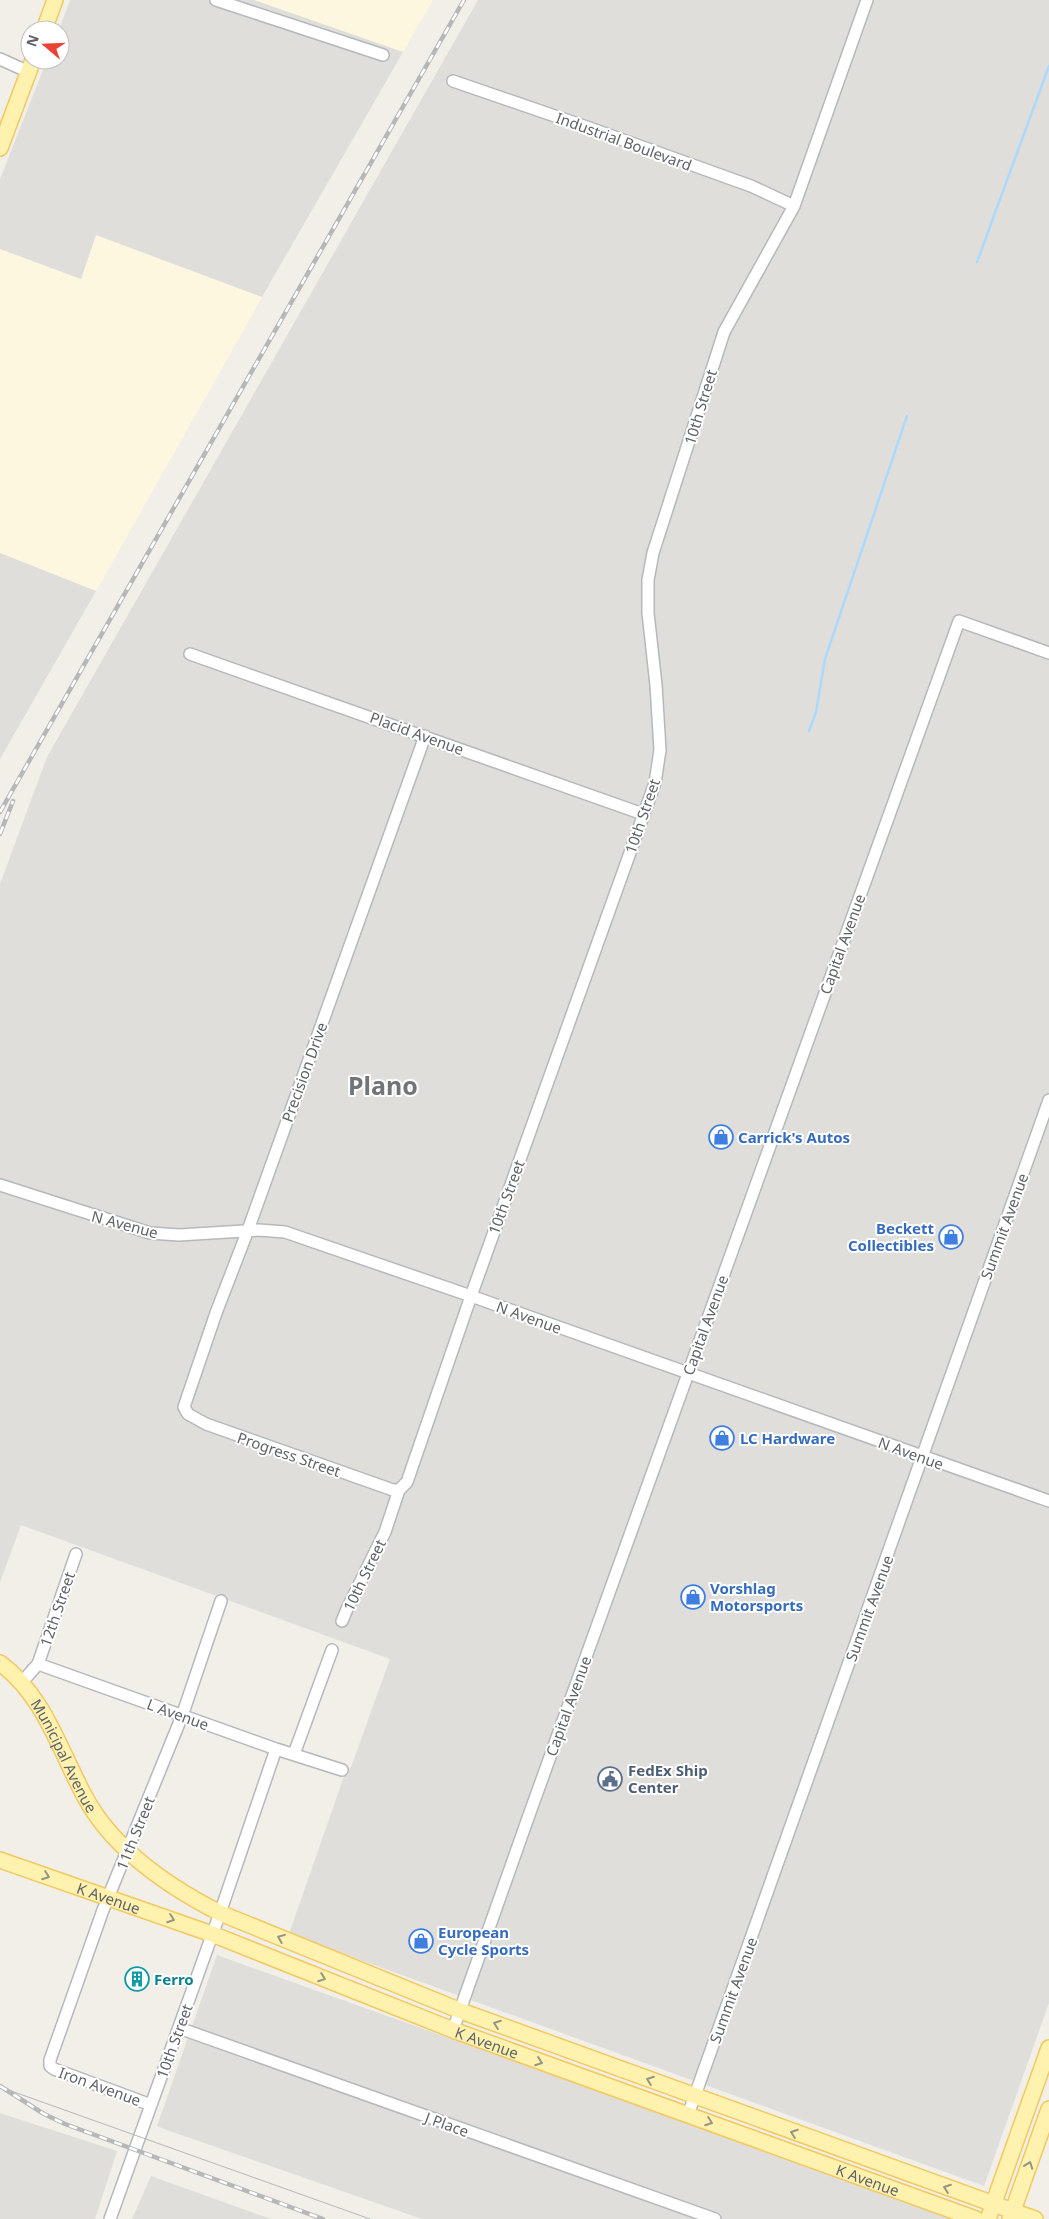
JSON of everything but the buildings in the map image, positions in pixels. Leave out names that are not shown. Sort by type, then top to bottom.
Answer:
[{"type":"main road","points":[[48,20],[55,0]]},
{"type":"main road","points":[[0,148],[29,70]]},
{"type":"main road","name":"Municipal Avenue","points":[[0,1663],[22,1682],[46,1716],[86,1799],[114,1836],[128,1850]]},
{"type":"main road","name":"K Avenue","points":[[128,1850],[163,1879],[220,1913],[355,1968],[461,2011],[993,2204],[1011,2215],[1035,2219]]},
{"type":"main road","name":"K Avenue","points":[[0,1860],[212,1934],[454,2030],[976,2219]]},
{"type":"main road","points":[[346,1988],[355,1968]]},
{"type":"main road","points":[[988,2219],[1046,2070],[1049,2048]]},
{"type":"main road","points":[[1011,2215],[1049,2109]]},
{"type":"main road","points":[[829,2167],[837,2148]]},
{"type":"street","points":[[216,0],[383,55]]},
{"type":"street","name":"10th Street","points":[[342,1621],[346,1609],[385,1532],[399,1490],[407,1482],[471,1296],[655,783],[660,750],[656,685],[648,617],[648,580],[653,554],[724,332],[794,206],[867,0]]},
{"type":"street","points":[[0,59],[20,64]]},
{"type":"street","name":"Industrial Boulevard","points":[[453,82],[751,186],[794,206]]},
{"type":"street","name":"Capital Avenue","points":[[454,2030],[522,1833],[958,621],[1049,653]]},
{"type":"street","name":"Placid Avenue","points":[[190,654],[643,814]]},
{"type":"street","name":"Precision Drive","points":[[184,1407],[216,1313],[248,1230],[424,736]]},
{"type":"street","name":"Summit Avenue","points":[[688,2115],[1049,1100]]},
{"type":"street","name":"N Avenue","points":[[0,1184],[150,1233],[179,1235],[248,1230],[285,1232],[1049,1501]]},
{"type":"street","name":"Progress Street","points":[[184,1407],[188,1414],[194,1418],[224,1431],[393,1490],[399,1490]]},
{"type":"street","name":"12th Street","points":[[38,1664],[76,1554]]},
{"type":"street","name":"11th Street","points":[[50,2066],[108,1898],[182,1716],[221,1601]]},
{"type":"street","points":[[294,1754],[332,1650]]},
{"type":"street","points":[[22,1682],[38,1664]]},
{"type":"street","name":"L Avenue","points":[[38,1664],[276,1749],[342,1770]]},
{"type":"street","name":"10th Street","points":[[110,2219],[220,1913],[276,1749]]},
{"type":"street","name":"J Place","points":[[179,2028],[715,2219]]},
{"type":"street","name":"Iron Avenue","points":[[50,2066],[151,2105]]},
{"type":"shaded area","points":[[70,0],[254,0],[403,52],[262,297],[96,235],[81,279],[0,249],[0,179],[43,70],[70,70],[70,20],[63,20]]},
{"type":"shaded area","points":[[247,0],[433,0],[403,52]]},
{"type":"shaded area","points":[[478,0],[1049,0],[1049,2003],[984,2186],[289,1934],[344,1776],[351,1767],[390,1659],[21,1525],[0,1582],[0,884],[47,757]]},
{"type":"shaded area","points":[[96,235],[262,297],[96,591],[0,553],[0,249],[81,279]]},
{"type":"shaded area","points":[[0,553],[96,591],[0,759]]},
{"type":"shaded area","points":[[217,1955],[954,2219],[422,2219],[167,2130],[157,2126]]},
{"type":"shaded area","points":[[0,2113],[117,2151],[95,2219],[0,2219]]},
{"type":"shaded area","points":[[151,2176],[271,2219],[132,2219]]},
{"type":"waterway","points":[[977,262],[1049,66]]},
{"type":"waterway","points":[[809,731],[816,712],[825,659],[907,416]]},
{"type":"tram line","points":[[0,2087],[370,2219]]},
{"type":"railway","points":[[0,812],[464,0]]},
{"type":"railway","points":[[0,834],[13,801]]},
{"type":"railway","points":[[0,2086],[44,2114],[65,2124],[323,2219]]},
{"type":"place","name":"Carrick's Autos","points":[[721,1137]]},
{"type":"place","name":"Beckett Collectibles","points":[[951,1237]]},
{"type":"place","name":"LC Hardware","points":[[722,1438]]},
{"type":"place","name":"Vorshlag Motorsports","points":[[693,1597]]},
{"type":"place","name":"FedEx Ship Center","points":[[610,1779]]},
{"type":"place","name":"European Cycle Sports","points":[[421,1941]]},
{"type":"place","name":"Ferro","points":[[137,1979]]},
{"type":"district","name":"Plano","points":[[383,1085]]}]
